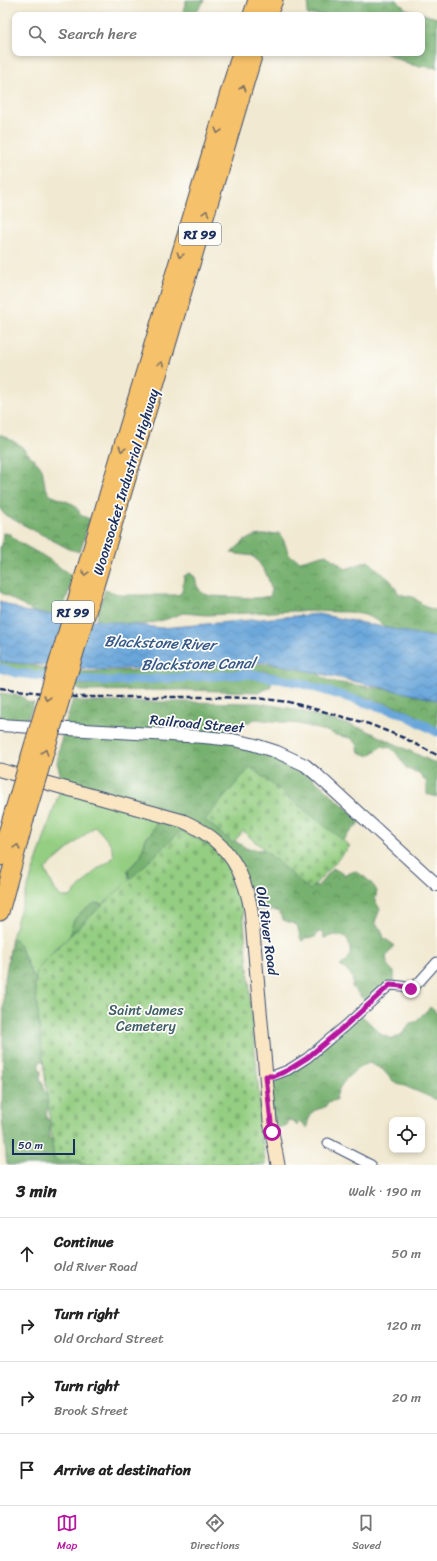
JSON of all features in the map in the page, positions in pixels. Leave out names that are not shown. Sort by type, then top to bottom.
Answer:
[{"type":"highway","points":[[253,12],[257,0]]},
{"type":"highway","points":[[269,12],[274,0]]},
{"type":"highway","name":"Woonsocket Industrial Highway","points":[[0,912],[20,815],[139,413],[240,56]]},
{"type":"highway","name":"Woonsocket Industrial Highway","points":[[139,413],[253,56]]},
{"type":"highway","name":"Woonsocket Industrial Highway","points":[[0,857],[20,815]]},
{"type":"main road","name":"Old River Road","points":[[0,770],[183,821],[208,835],[230,856],[242,876],[251,910],[272,1138],[278,1165]]},
{"type":"street","name":"Railroad Street","points":[[0,725],[204,737],[233,740],[277,752],[292,758],[317,774],[437,885]]},
{"type":"street","points":[[266,1076],[275,1076],[307,1058],[340,1031],[390,985],[402,986],[411,989],[437,962]]},
{"type":"street","points":[[328,1143],[371,1165]]},
{"type":"green space","points":[[186,0],[205,0],[196,12],[183,12]]},
{"type":"green space","points":[[309,0],[396,0],[406,9],[416,12],[307,12]]},
{"type":"green space","points":[[425,15],[437,18],[437,68],[412,65],[392,56],[425,56]]},
{"type":"green space","points":[[0,434],[20,445],[42,468],[45,486],[50,495],[73,504],[79,511],[80,515],[90,519],[80,552],[69,549],[5,515],[0,509]]},
{"type":"green space","points":[[3,533],[10,534],[17,541],[47,558],[73,577],[60,620],[32,611],[0,592],[0,547],[2,546]]},
{"type":"green space","points":[[279,533],[284,541],[289,555],[300,561],[326,554],[346,569],[368,561],[391,581],[399,594],[413,597],[426,607],[437,611],[437,645],[394,635],[378,621],[365,615],[350,612],[294,611],[206,615],[183,613],[147,624],[94,625],[105,590],[122,595],[178,595],[182,592],[184,576],[190,573],[195,577],[197,586],[202,593],[211,596],[258,598],[271,596],[270,585],[266,574],[253,556],[231,553],[244,541],[254,536]]},
{"type":"green space","points":[[0,657],[46,669],[54,669],[53,675],[18,671],[0,665]]},
{"type":"green space","points":[[290,665],[306,668],[333,682],[437,696],[437,728],[404,709],[368,698],[342,693],[301,680],[263,671],[203,672],[156,677],[70,678],[74,672],[148,670],[169,666]]},
{"type":"green space","points":[[257,677],[271,681],[271,686],[261,692],[182,690],[82,691],[70,685],[174,682],[203,678]]},
{"type":"green space","points":[[0,693],[22,696],[28,702],[34,703],[24,727],[0,726]]},
{"type":"green space","points":[[73,699],[83,702],[259,703],[289,708],[364,729],[437,764],[437,797],[427,794],[427,783],[419,773],[407,769],[391,748],[382,746],[369,756],[359,752],[357,744],[351,738],[335,735],[299,724],[255,719],[238,727],[233,741],[269,752],[300,767],[361,821],[331,853],[277,805],[223,834],[248,849],[266,850],[308,886],[318,886],[333,868],[345,875],[355,871],[368,880],[377,891],[375,901],[380,909],[375,922],[381,929],[384,938],[394,945],[386,957],[388,966],[394,972],[394,988],[366,1002],[352,987],[352,977],[350,974],[340,966],[347,960],[350,953],[346,937],[335,935],[324,938],[323,933],[318,932],[315,937],[304,938],[303,941],[301,940],[297,925],[283,920],[279,912],[274,910],[248,910],[231,866],[217,850],[202,866],[70,937],[74,920],[80,913],[95,903],[118,907],[131,889],[128,870],[141,856],[146,838],[151,834],[158,818],[60,790],[60,773],[57,763],[62,736]]},
{"type":"green space","points":[[250,767],[350,846],[310,890],[243,831],[233,843],[205,820]]},
{"type":"green space","points":[[60,790],[158,818],[151,834],[146,838],[141,856],[128,870],[131,889],[65,942],[55,948],[39,981],[32,976],[25,957],[15,939],[12,938]],"holes":[[[95,826],[110,843],[114,855],[111,860],[97,869],[70,897],[61,897],[55,890],[45,869]]]},
{"type":"green space","name":"Saint James Cemetery","points":[[181,831],[206,844],[217,852],[223,859],[232,875],[241,902],[265,1165],[85,1165],[85,1163],[77,1159],[62,1162],[54,1159],[35,984],[37,972],[42,964],[57,948]]},
{"type":"green space","points":[[12,938],[19,944],[32,975],[39,981],[48,1063],[43,1063],[41,1061],[39,1062],[39,1068],[41,1072],[40,1080],[43,1084],[44,1091],[49,1102],[49,1109],[46,1110],[47,1119],[51,1121],[49,1137],[56,1145],[83,1152],[90,1165],[7,1165],[2,1118],[4,984]]},
{"type":"green space","points":[[430,1007],[437,1013],[437,1100],[393,1081],[382,1069],[369,1063],[348,1077],[340,1088],[336,1100],[328,1102],[325,1107],[313,1111],[308,1121],[307,1128],[302,1123],[298,1122],[297,1126],[294,1121],[288,1120],[287,1125],[274,1129],[266,1076],[286,1070],[359,1013],[382,1035],[393,1039],[402,1034],[410,1023],[415,1022]]},
{"type":"water","name":"Blackstone River","points":[[0,601],[23,611],[161,628],[318,614],[437,638],[437,700],[268,662],[101,670],[3,662],[0,660]]},
{"type":"waterway","name":"Blackstone Canal","points":[[0,668],[16,673],[68,679],[115,681],[251,674],[296,682],[404,714],[437,732]]},
{"type":"railway","points":[[0,688],[76,697],[256,698],[289,702],[369,724],[404,738],[437,755]]},
{"type":"route","points":[[272,1132],[266,1076],[275,1076],[307,1058],[325,1044],[390,985],[393,984],[411,989]]}]
